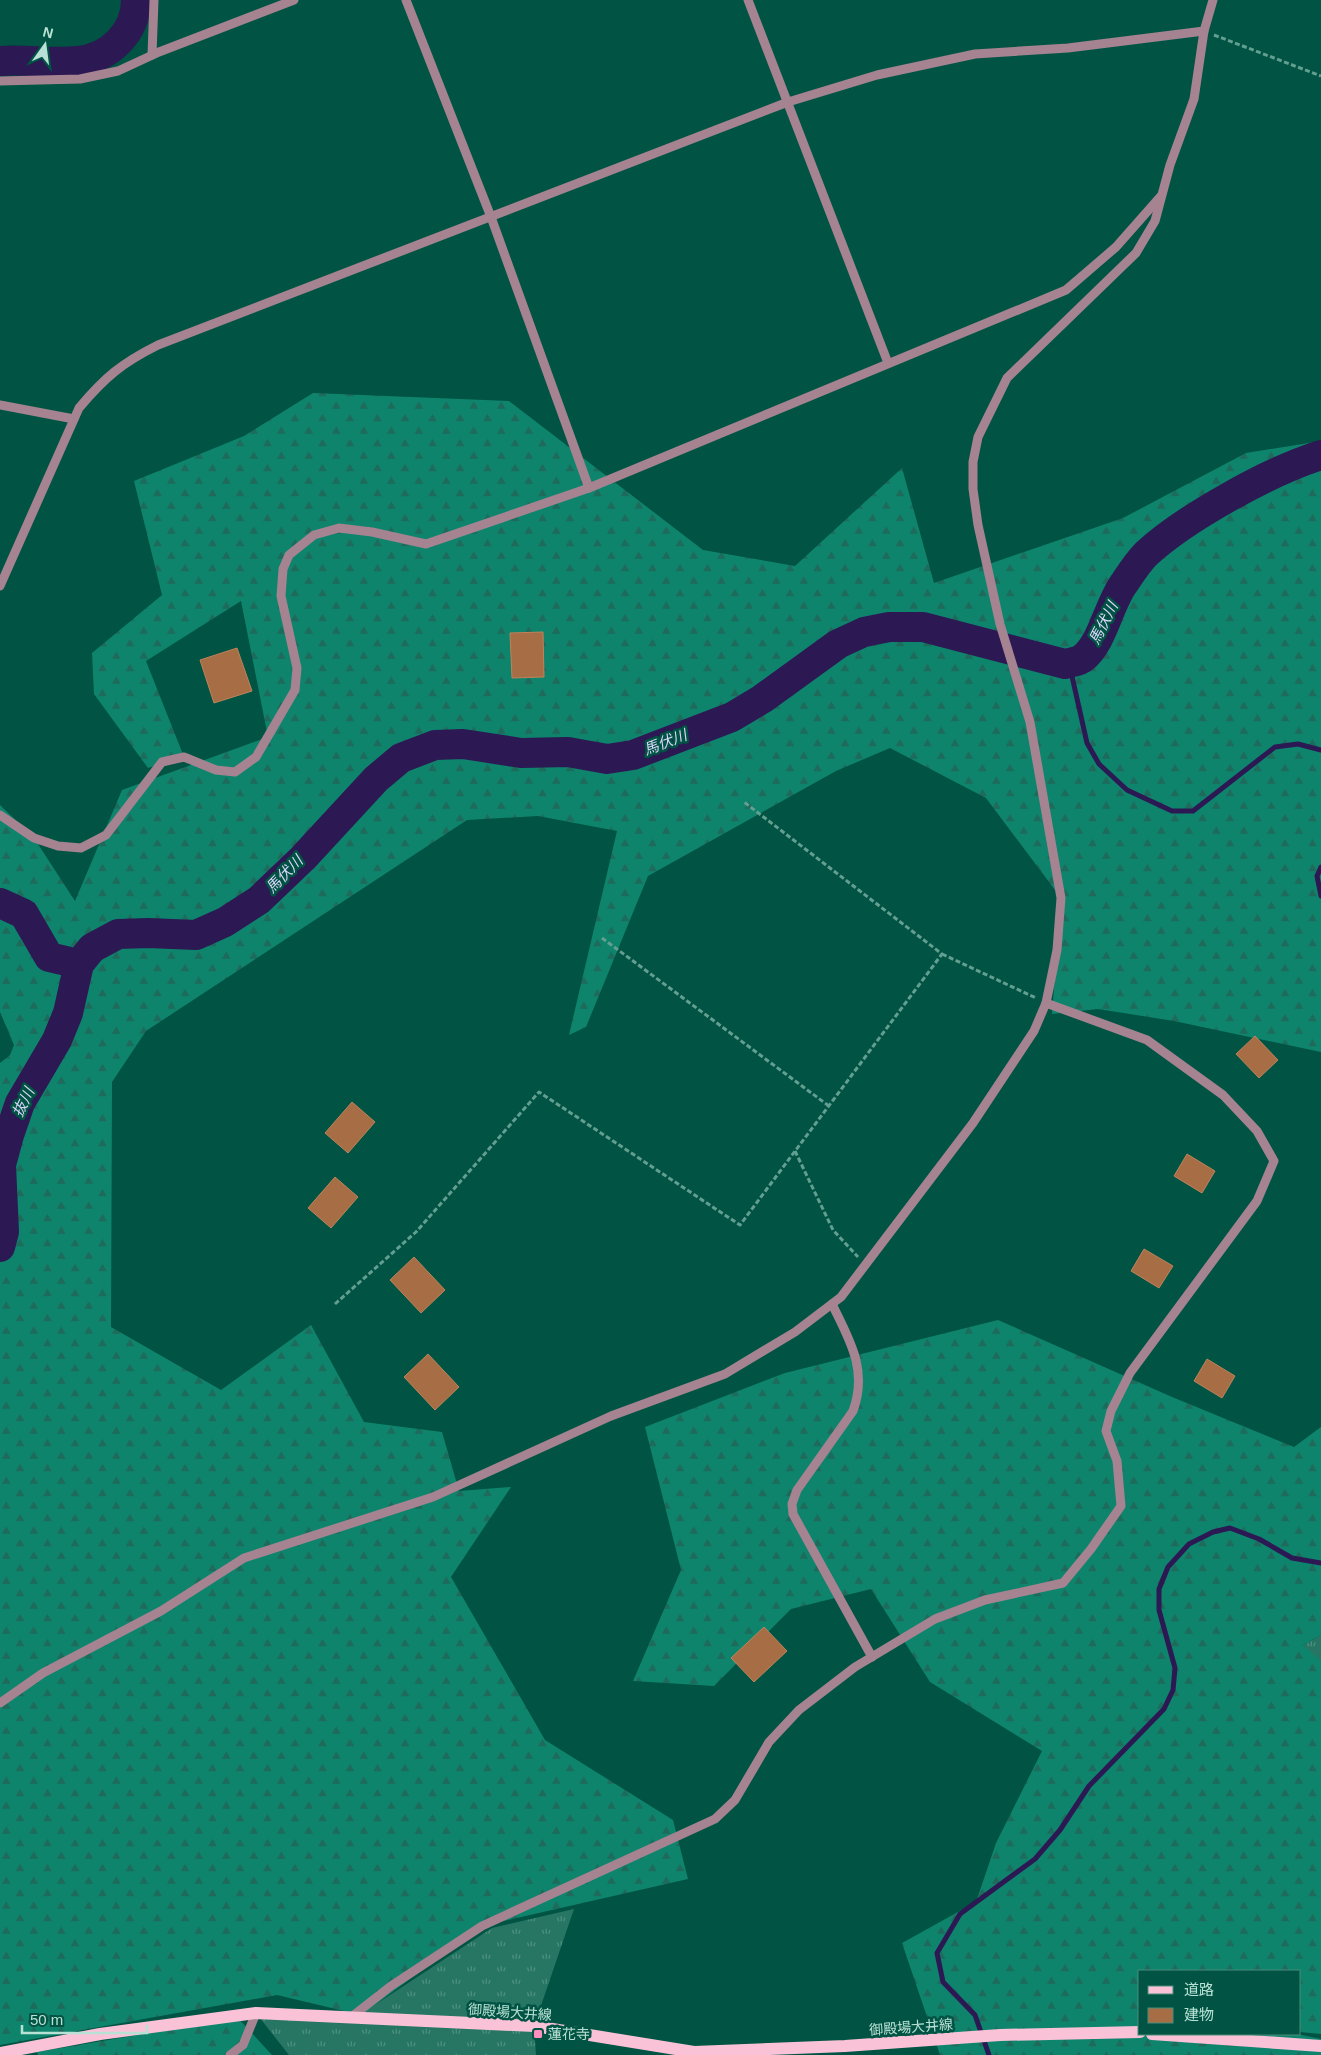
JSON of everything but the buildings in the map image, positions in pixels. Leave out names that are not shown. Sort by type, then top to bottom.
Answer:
[{"type":"main road","name":"御殿場大井線","points":[[0,2053],[100,2034],[256,2013],[534,2026],[694,2052],[845,2046],[1000,2035],[1138,2032]]},
{"type":"main road","points":[[1166,2035],[1321,2046]]},
{"type":"street","points":[[152,55],[154,0]]},
{"type":"street","points":[[0,81],[80,79],[118,71],[152,55],[294,0]]},
{"type":"street","points":[[406,0],[491,217],[588,488]]},
{"type":"street","points":[[748,0],[888,363]]},
{"type":"street","points":[[0,1704],[43,1674],[161,1611],[244,1558],[433,1497],[611,1416],[725,1374],[795,1332],[841,1297],[973,1123],[1034,1032],[1046,1003],[1057,950],[1062,898],[1030,722],[1000,624],[978,525],[972,489],[973,462],[978,437],[1007,378],[1136,253],[1156,221],[1170,165],[1194,99],[1204,31],[1213,0]]},
{"type":"street","points":[[0,586],[79,408],[94,390],[119,366],[158,345],[788,102],[877,75],[975,54],[1068,48],[1204,31]]},
{"type":"street","points":[[0,815],[34,838],[58,846],[81,848],[106,836],[162,762],[184,757],[216,770],[235,772],[256,757],[296,690],[297,668],[281,596],[283,569],[289,555],[314,535],[339,528],[372,532],[426,544],[588,488],[1066,290],[1116,247],[1163,194]]},
{"type":"street","points":[[0,405],[74,420]]},
{"type":"street","points":[[350,2018],[391,1986],[482,1926],[716,1819],[735,1800],[769,1742],[799,1710],[855,1666],[935,1619],[985,1600],[1063,1583],[1091,1549],[1120,1506],[1117,1461],[1106,1431],[1111,1412],[1130,1373],[1257,1201],[1274,1161],[1257,1131],[1223,1095],[1147,1040],[1046,1003]]},
{"type":"street","points":[[832,1304],[855,1351],[860,1380],[858,1397],[853,1411],[797,1490],[792,1504],[793,1514],[872,1657]]},
{"type":"street","points":[[230,2055],[243,2045],[256,2013]]},
{"type":"path","points":[[1204,31],[1321,76]]},
{"type":"path","points":[[744,802],[942,954],[1046,1003]]},
{"type":"path","points":[[602,938],[829,1106]]},
{"type":"path","points":[[335,1304],[416,1232],[538,1092],[740,1225],[942,954]]},
{"type":"path","points":[[794,1152],[833,1230],[866,1266]]},
{"type":"green space","points":[[313,393],[509,401],[703,550],[795,566],[902,468],[934,583],[1123,518],[1246,453],[1321,441],[1321,1052],[1174,1021],[1098,1009],[1052,1014],[1061,898],[986,798],[890,748],[836,771],[648,876],[586,1027],[569,1035],[617,831],[538,816],[467,820],[146,1031],[112,1082],[111,1327],[221,1390],[311,1325],[364,1422],[442,1432],[459,1491],[511,1487],[451,1577],[545,1740],[673,1820],[688,1879],[482,1926],[361,2015],[277,1995],[0,2045],[0,1063],[10,1055],[14,1045],[0,1012],[0,805],[34,838],[75,901],[122,790],[268,737],[241,601],[146,661],[184,757],[148,768],[94,694],[92,653],[162,595],[134,481],[244,436]]},
{"type":"green space","points":[[998,1320],[1172,1397],[1294,1447],[1321,1427],[1321,1635],[1303,1645],[1321,1661],[1321,2034],[1301,2032],[1301,1970],[1138,1970],[1138,2035],[1301,2035],[1321,2039],[1321,2055],[940,2055],[902,1943],[976,1902],[996,1843],[1042,1751],[930,1682],[871,1589],[791,1609],[714,1686],[633,1681],[681,1570],[645,1427],[785,1373]]},
{"type":"green space","points":[[1321,1635],[1321,1663],[1303,1645]]},
{"type":"green space","points":[[574,1909],[534,2026],[536,2055],[289,2055],[256,2013],[364,2012],[492,1928]]},
{"type":"green space","points":[[238,2018],[272,2055],[38,2055],[37,2052]]},
{"type":"waterway","points":[[0,61],[68,62],[90,59],[101,55],[126,33],[135,12],[136,0]]},
{"type":"waterway","name":"馬伏川","points":[[0,1247],[4,1232],[1,1165],[9,1135],[20,1103],[57,1040],[68,1013],[79,964],[92,948],[118,934],[196,935],[225,922],[259,900],[303,858],[376,779],[401,758],[435,745],[463,744],[521,753],[568,752],[607,759],[633,755],[732,717],[762,699],[838,644],[864,632],[889,627],[923,627],[1065,664],[1077,661],[1090,651],[1096,643],[1119,590],[1146,554],[1183,526],[1229,497],[1278,472],[1321,455]]},
{"type":"waterway","points":[[1069,663],[1087,743],[1099,764],[1127,790],[1172,811],[1193,811],[1275,747],[1298,744],[1321,750]]},
{"type":"waterway","points":[[1321,867],[1317,876],[1321,896]]},
{"type":"waterway","name":"馬伏川","points":[[0,903],[24,914],[49,957],[79,964]]},
{"type":"waterway","points":[[989,2055],[975,2015],[943,1982],[937,1953],[960,1914],[1035,1859],[1060,1830],[1089,1786],[1164,1709],[1173,1690],[1175,1668],[1159,1610],[1159,1589],[1168,1567],[1189,1544],[1213,1532],[1230,1528],[1259,1539],[1292,1558],[1321,1563]]},
{"type":"place","name":"蓮花寺","points":[[538,2034]]},
{"type":"water label","name":"抜川","points":[[23,1102]]}]
